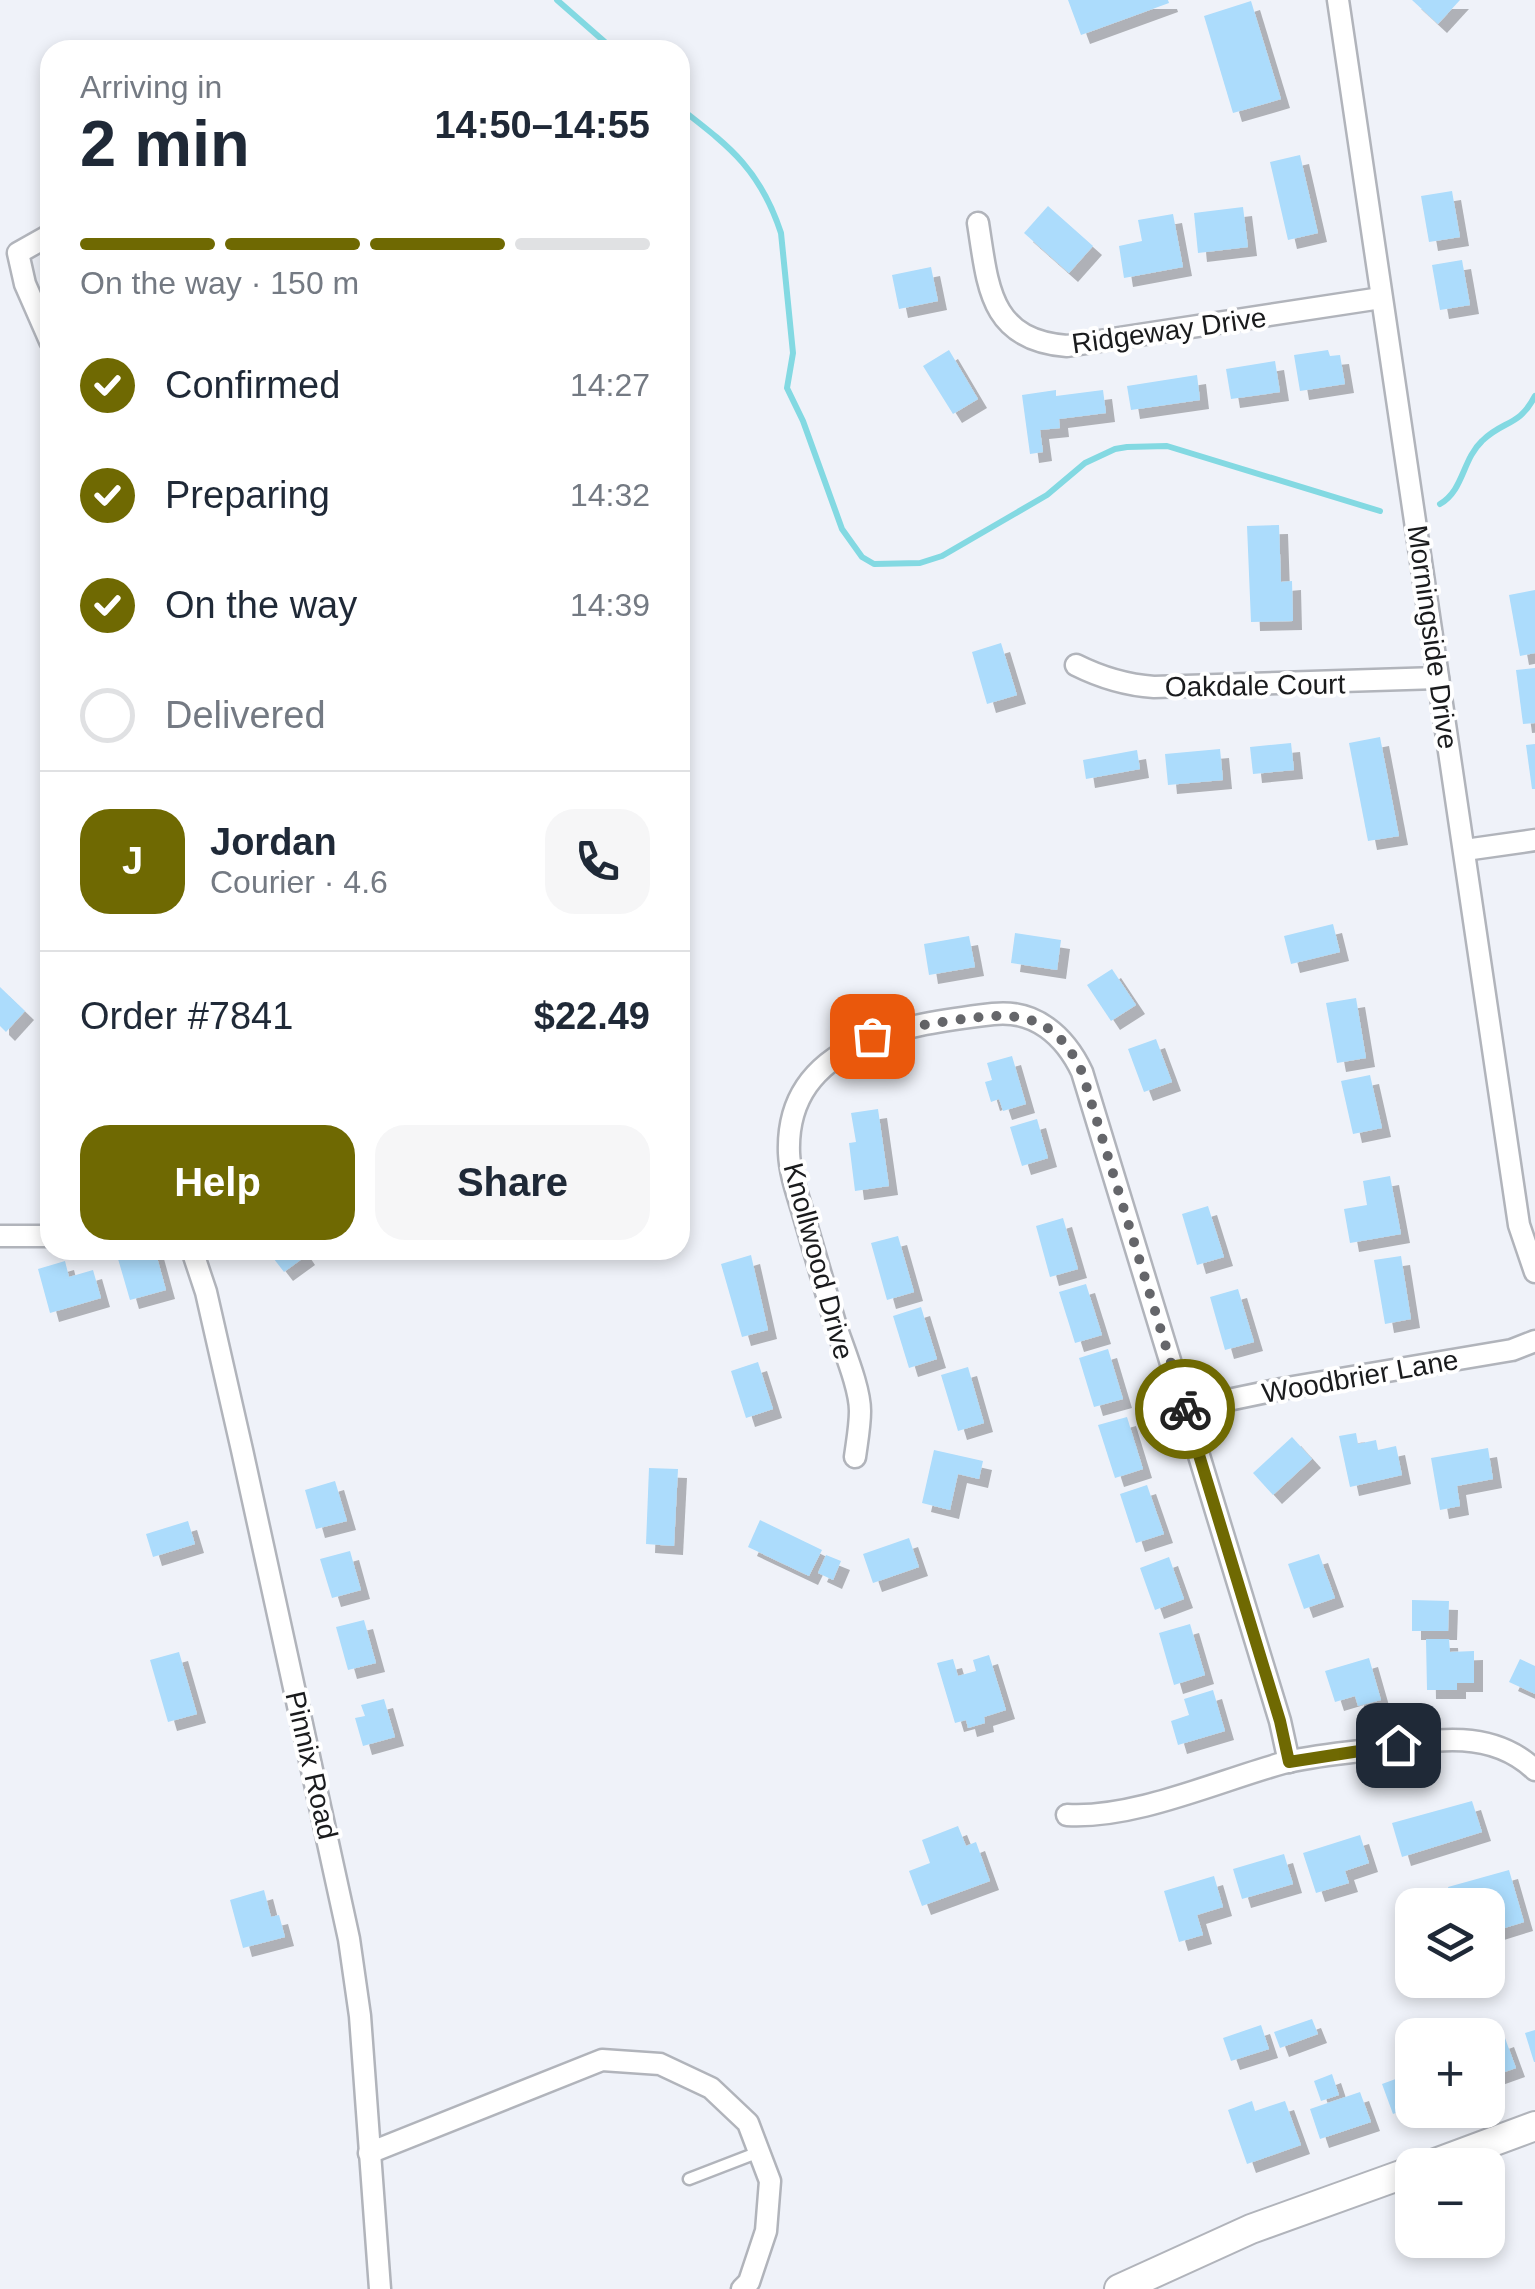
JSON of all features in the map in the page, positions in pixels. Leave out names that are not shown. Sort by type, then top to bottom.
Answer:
[{"type":"street","name":"Morningside Drive","points":[[1338,0],[1519,1225],[1535,1272]]},
{"type":"street","name":"Ridgeway Drive","points":[[978,223],[987,282],[999,313],[1012,328],[1047,345],[1066,346],[1381,298]]},
{"type":"street","points":[[40,240],[18,252],[40,318]]},
{"type":"street","name":"Oakdale Court","points":[[1076,665],[1102,678],[1154,688],[1438,678]]},
{"type":"street","points":[[1465,850],[1535,840]]},
{"type":"street","name":"Knollwood Drive","points":[[855,1457],[860,1408],[792,1176],[791,1128],[798,1104],[827,1064],[872,1036],[995,1014],[1026,1017],[1060,1037],[1078,1062],[1280,1721],[1289,1762]]},
{"type":"street","points":[[0,1236],[40,1236]]},
{"type":"street","name":"Pinnix Road","points":[[195,1260],[206,1292],[349,1938],[360,2016],[380,2289]]},
{"type":"street","name":"Woodbrier Lane","points":[[1185,1409],[1512,1350],[1535,1341]]},
{"type":"street","points":[[1067,1815],[1112,1814],[1289,1762],[1459,1738],[1508,1751],[1535,1770]]},
{"type":"street","points":[[369,2153],[602,2060],[660,2064],[711,2088],[748,2123],[770,2181],[766,2231],[749,2282],[742,2289]]},
{"type":"street","points":[[1476,2148],[1535,2126]]},
{"type":"street","points":[[1120,2289],[1251,2229],[1395,2177]]},
{"type":"lane","points":[[689,2179],[759,2152]]},
{"type":"building","points":[[1068,0],[1168,0],[1169,3],[1081,35]]},
{"type":"building","points":[[1412,0],[1460,0],[1438,24]]},
{"type":"building","points":[[1251,1],[1281,99],[1233,113],[1204,16]]},
{"type":"building","points":[[1300,155],[1318,233],[1288,240],[1270,162]]},
{"type":"building","points":[[1452,191],[1460,237],[1429,242],[1421,196]]},
{"type":"building","points":[[1048,206],[1093,246],[1069,273],[1024,233]]},
{"type":"building","points":[[1243,207],[1248,247],[1198,253],[1194,213]]},
{"type":"building","points":[[1173,214],[1183,267],[1124,278],[1119,246],[1142,241],[1138,220]]},
{"type":"building","points":[[1462,260],[1470,305],[1440,310],[1432,265]]},
{"type":"building","points":[[931,267],[938,301],[899,309],[892,275]]},
{"type":"building","points":[[949,350],[978,399],[953,414],[923,366]]},
{"type":"building","points":[[1328,350],[1330,356],[1340,355],[1345,384],[1300,391],[1294,355]]},
{"type":"building","points":[[1275,361],[1280,392],[1231,399],[1226,369]]},
{"type":"building","points":[[1197,375],[1200,400],[1131,410],[1127,386]]},
{"type":"building","points":[[1056,390],[1056,396],[1103,390],[1106,413],[1059,419],[1060,428],[1040,430],[1043,452],[1030,454],[1022,395]]},
{"type":"building","points":[[1279,525],[1281,582],[1292,581],[1293,621],[1251,622],[1247,526]]},
{"type":"building","points":[[1535,590],[1535,653],[1520,656],[1509,595]]},
{"type":"building","points":[[1001,643],[1017,695],[987,704],[972,652]]},
{"type":"building","points":[[1535,668],[1535,723],[1523,724],[1516,670]]},
{"type":"building","points":[[1380,737],[1399,836],[1368,841],[1349,743]]},
{"type":"building","points":[[1291,743],[1294,770],[1253,774],[1250,747]]},
{"type":"building","points":[[1535,744],[1535,789],[1532,789],[1526,745]]},
{"type":"building","points":[[1220,749],[1223,780],[1168,785],[1165,754]]},
{"type":"building","points":[[1137,750],[1140,769],[1086,779],[1083,760]]},
{"type":"building","points":[[1333,924],[1340,952],[1291,964],[1284,936]]},
{"type":"building","points":[[1015,933],[1061,940],[1057,970],[1011,963]]},
{"type":"building","points":[[969,936],[975,967],[929,975],[924,944]]},
{"type":"building","points":[[1112,969],[1136,1005],[1111,1021],[1087,985]]},
{"type":"building","points":[[0,987],[25,1011],[6,1032],[0,1026]]},
{"type":"building","points":[[1356,998],[1366,1058],[1337,1063],[1326,1003]]},
{"type":"building","points":[[1156,1039],[1172,1082],[1144,1092],[1128,1049]]},
{"type":"building","points":[[1012,1056],[1026,1104],[1003,1111],[999,1099],[991,1102],[985,1082],[992,1080],[987,1063]]},
{"type":"building","points":[[1370,1075],[1382,1128],[1353,1134],[1341,1081]]},
{"type":"building","points":[[878,1109],[889,1186],[855,1191],[849,1143],[856,1142],[851,1113]]},
{"type":"building","points":[[1037,1119],[1048,1158],[1022,1166],[1010,1127]]},
{"type":"building","points":[[1390,1176],[1401,1234],[1350,1243],[1344,1209],[1367,1205],[1363,1181]]},
{"type":"building","points":[[1208,1206],[1224,1257],[1197,1265],[1182,1214]]},
{"type":"building","points":[[1063,1218],[1078,1269],[1050,1277],[1036,1226]]},
{"type":"building","points":[[898,1236],[914,1292],[887,1300],[871,1243]]},
{"type":"building","points":[[751,1255],[768,1330],[742,1337],[721,1264]]},
{"type":"building","points":[[1401,1256],[1411,1319],[1385,1324],[1374,1260]]},
{"type":"building","points":[[118,1260],[158,1260],[166,1290],[130,1300]]},
{"type":"building","points":[[275,1260],[300,1260],[284,1272]]},
{"type":"building","points":[[65,1261],[69,1277],[93,1270],[101,1298],[50,1313],[38,1269]]},
{"type":"building","points":[[1086,1284],[1102,1335],[1075,1343],[1059,1292]]},
{"type":"building","points":[[1238,1289],[1254,1342],[1225,1350],[1210,1297]]},
{"type":"building","points":[[921,1307],[937,1359],[909,1368],[893,1316]]},
{"type":"building","points":[[1108,1349],[1123,1399],[1094,1407],[1079,1358]]},
{"type":"building","points":[[758,1362],[773,1409],[746,1418],[731,1371]]},
{"type":"building","points":[[968,1367],[984,1423],[958,1431],[941,1375]]},
{"type":"building","points":[[1127,1417],[1143,1469],[1115,1478],[1098,1425]]},
{"type":"building","points":[[1356,1433],[1358,1444],[1376,1440],[1378,1450],[1396,1446],[1402,1475],[1350,1487],[1339,1436]]},
{"type":"building","points":[[1292,1437],[1312,1459],[1273,1495],[1253,1473]]},
{"type":"building","points":[[1488,1448],[1493,1479],[1457,1486],[1460,1506],[1440,1510],[1431,1458]]},
{"type":"building","points":[[934,1450],[983,1461],[979,1479],[958,1474],[950,1510],[922,1503]]},
{"type":"building","points":[[649,1468],[678,1469],[674,1546],[646,1544]]},
{"type":"building","points":[[335,1481],[347,1521],[316,1529],[305,1490]]},
{"type":"building","points":[[1147,1485],[1164,1534],[1136,1543],[1120,1494]]},
{"type":"building","points":[[760,1520],[822,1550],[809,1576],[748,1547]]},
{"type":"building","points":[[188,1521],[195,1544],[153,1557],[146,1534]]},
{"type":"building","points":[[909,1538],[919,1567],[873,1583],[863,1554]]},
{"type":"building","points":[[350,1551],[361,1590],[332,1598],[320,1559]]},
{"type":"building","points":[[1319,1554],[1335,1598],[1304,1609],[1288,1564]]},
{"type":"building","points":[[826,1555],[841,1561],[833,1580],[818,1573]]},
{"type":"building","points":[[1169,1557],[1184,1599],[1155,1610],[1140,1568]]},
{"type":"building","points":[[1412,1600],[1449,1601],[1448,1631],[1412,1631]]},
{"type":"building","points":[[364,1620],[376,1663],[348,1670],[336,1627]]},
{"type":"building","points":[[1190,1624],[1205,1675],[1174,1685],[1159,1633]]},
{"type":"building","points":[[1426,1639],[1449,1639],[1450,1652],[1474,1651],[1474,1683],[1457,1683],[1457,1690],[1427,1690]]},
{"type":"building","points":[[179,1652],[197,1714],[168,1722],[150,1660]]},
{"type":"building","points":[[989,1655],[1006,1710],[984,1717],[985,1723],[968,1728],[966,1720],[955,1723],[937,1663],[953,1659],[958,1676],[976,1671],[973,1660]]},
{"type":"building","points":[[1369,1658],[1381,1700],[1358,1706],[1355,1696],[1335,1702],[1325,1671]]},
{"type":"building","points":[[1520,1659],[1535,1666],[1535,1694],[1509,1682]]},
{"type":"building","points":[[1213,1690],[1225,1731],[1178,1745],[1171,1721],[1189,1715],[1184,1699]]},
{"type":"building","points":[[384,1699],[395,1737],[363,1746],[355,1718],[365,1716],[361,1705]]},
{"type":"building","points":[[1472,1801],[1482,1832],[1402,1857],[1392,1823]]},
{"type":"building","points":[[958,1826],[966,1846],[976,1842],[990,1881],[922,1906],[909,1871],[930,1863],[922,1840]]},
{"type":"building","points":[[1360,1835],[1369,1863],[1345,1871],[1349,1883],[1316,1893],[1303,1853]]},
{"type":"building","points":[[1284,1854],[1293,1884],[1242,1899],[1233,1869]]},
{"type":"building","points":[[1509,1870],[1524,1922],[1505,1928],[1505,1888],[1448,1887]]},
{"type":"building","points":[[1214,1876],[1223,1907],[1197,1915],[1203,1935],[1179,1942],[1164,1891]]},
{"type":"building","points":[[264,1890],[271,1917],[279,1915],[285,1937],[243,1948],[230,1900]]},
{"type":"building","points":[[1312,2019],[1318,2034],[1280,2048],[1274,2032]]},
{"type":"building","points":[[1261,2025],[1269,2049],[1231,2061],[1223,2038]]},
{"type":"building","points":[[1535,2030],[1535,2062],[1534,2062],[1525,2033]]},
{"type":"building","points":[[1505,2038],[1516,2068],[1505,2072]]},
{"type":"building","points":[[1332,2074],[1339,2095],[1321,2101],[1314,2081]]},
{"type":"building","points":[[1395,2079],[1395,2113],[1393,2114],[1382,2084]]},
{"type":"building","points":[[1360,2092],[1371,2122],[1320,2139],[1310,2109]]},
{"type":"building","points":[[1252,2101],[1255,2111],[1285,2101],[1301,2145],[1247,2164],[1228,2110]]},
{"type":"waterway","points":[[557,0],[603,40]]},
{"type":"waterway","points":[[690,116],[741,161],[773,211],[781,233],[793,353],[787,388],[842,529],[862,557],[874,564],[920,563],[942,556],[1047,495],[1085,463],[1127,447],[1167,446],[1380,511]]},
{"type":"waterway","points":[[1440,504],[1454,491],[1482,441],[1523,413],[1535,396]]},
{"type":"way so far","points":[[872,1036],[1006,1014],[1026,1017],[1060,1037],[1082,1072],[1185,1409]]},
{"type":"route","points":[[1185,1409],[1289,1762],[1398,1745]]}]
